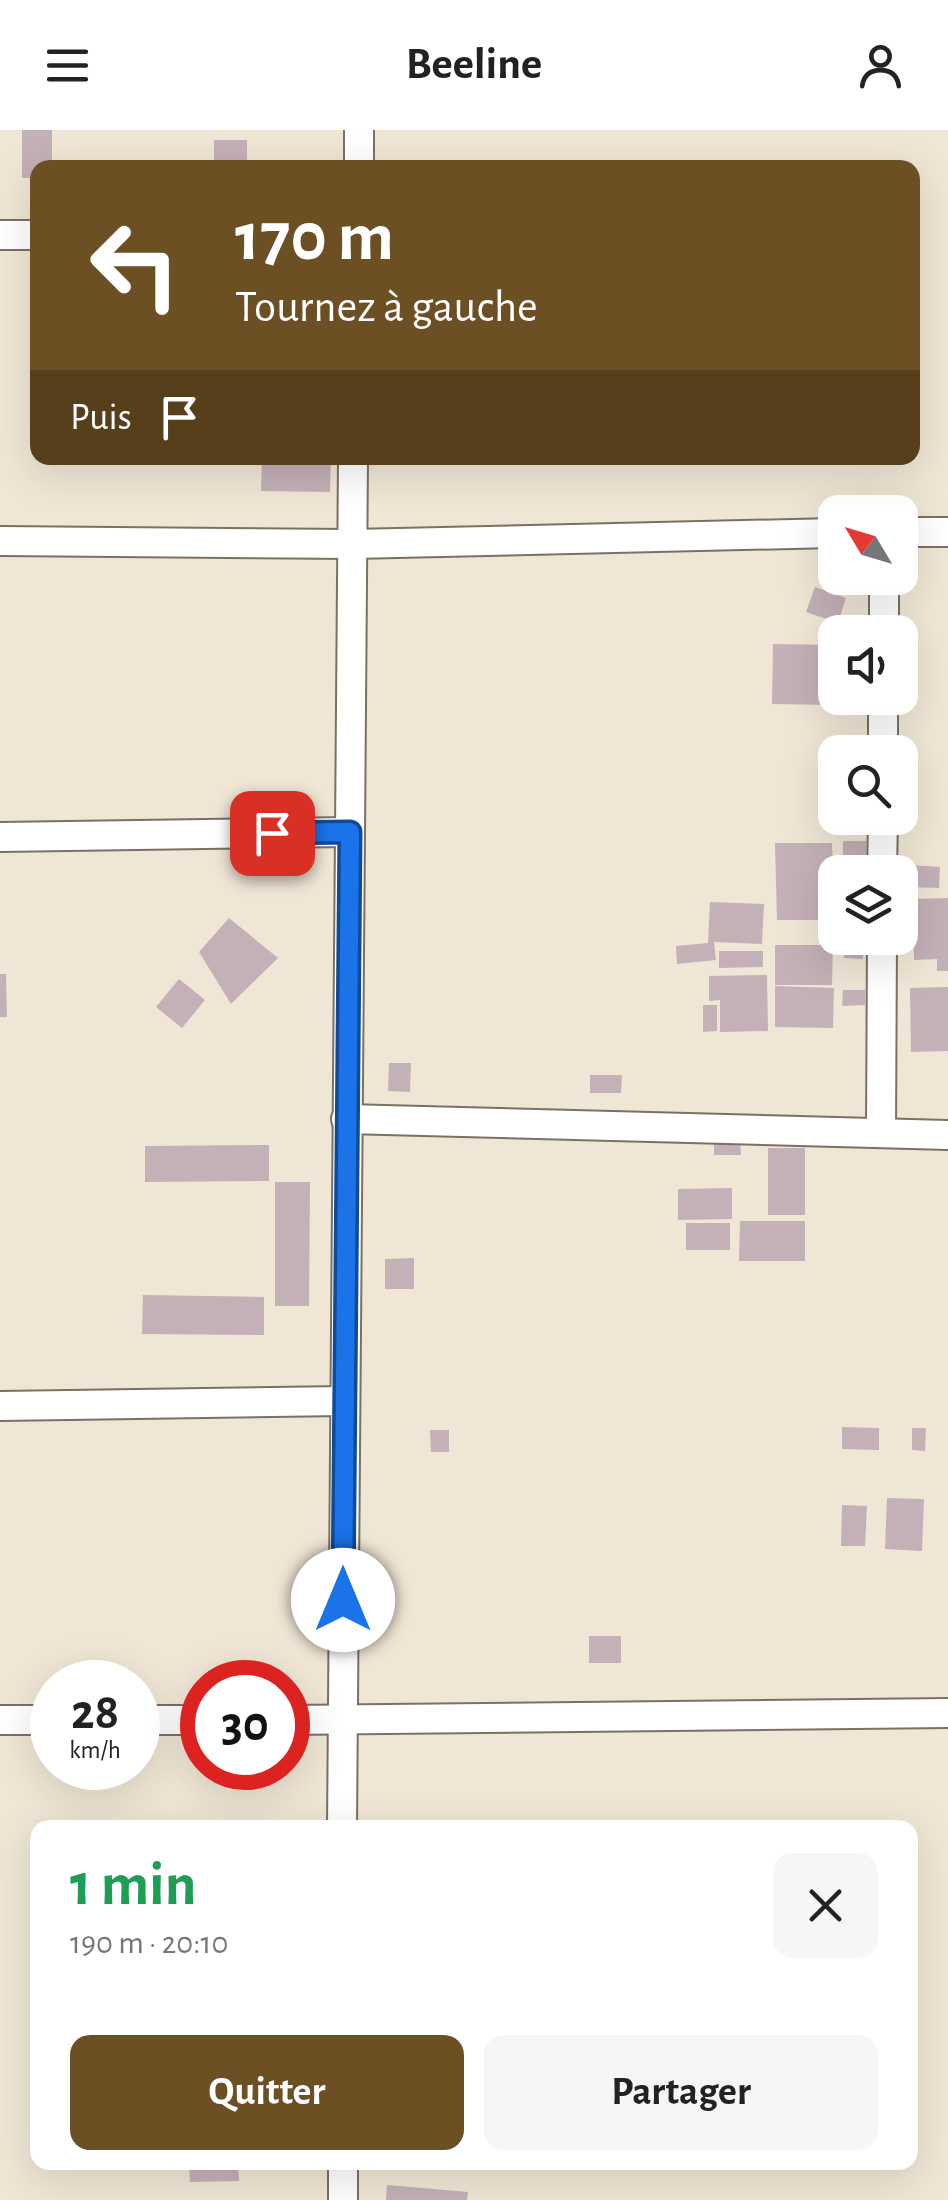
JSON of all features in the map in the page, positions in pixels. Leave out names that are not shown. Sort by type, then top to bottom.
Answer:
[{"type":"street","points":[[358,160],[359,130]]},
{"type":"street","points":[[0,235],[30,235]]},
{"type":"street","points":[[342,1820],[354,465]]},
{"type":"street","points":[[918,532],[948,532]]},
{"type":"street","points":[[0,542],[352,544],[818,534]]},
{"type":"street","points":[[0,837],[350,832]]},
{"type":"street","points":[[881,1133],[882,955]]},
{"type":"street","points":[[346,1118],[948,1135]]},
{"type":"street","points":[[0,1406],[344,1401]]},
{"type":"street","points":[[310,1720],[948,1713]]},
{"type":"street","points":[[0,1720],[30,1720]]},
{"type":"street","points":[[343,2170],[343,2200]]},
{"type":"building","points":[[22,130],[52,130],[52,160],[30,160],[30,178],[22,178]]},
{"type":"building","points":[[214,140],[247,140],[247,160],[214,160]]},
{"type":"building","points":[[262,465],[331,465],[330,492],[261,491]]},
{"type":"building","points":[[815,587],[818,595],[846,598],[841,615],[818,616],[806,612]]},
{"type":"building","points":[[773,644],[818,645],[818,705],[772,704]]},
{"type":"building","points":[[843,841],[866,841],[866,855],[843,855]]},
{"type":"building","points":[[775,843],[832,843],[832,855],[818,855],[818,920],[777,920]]},
{"type":"building","points":[[918,866],[940,867],[939,888],[918,887]]},
{"type":"building","points":[[948,898],[948,971],[937,971],[937,959],[914,960],[914,955],[918,955],[918,899]]},
{"type":"building","points":[[710,902],[764,904],[762,944],[714,942],[716,960],[677,964],[676,946],[708,943]]},
{"type":"building","points":[[229,918],[278,958],[231,1004],[199,952]]},
{"type":"building","points":[[775,945],[818,945],[818,955],[833,955],[832,985],[775,985]]},
{"type":"building","points":[[719,951],[763,951],[763,967],[719,968]]},
{"type":"building","points":[[844,955],[863,955],[863,959]]},
{"type":"building","points":[[0,974],[6,974],[7,1017],[0,1017]]},
{"type":"building","points":[[767,975],[768,1031],[720,1032],[720,1000],[709,1001],[709,976]]},
{"type":"building","points":[[179,979],[205,1000],[182,1028],[156,1007]]},
{"type":"building","points":[[775,986],[834,988],[833,1028],[775,1027]]},
{"type":"building","points":[[948,987],[948,1051],[911,1052],[910,988]]},
{"type":"building","points":[[843,990],[865,990],[865,1005],[842,1006]]},
{"type":"building","points":[[703,1005],[717,1005],[717,1031],[703,1032]]},
{"type":"building","points":[[389,1063],[411,1063],[410,1092],[388,1091]]},
{"type":"building","points":[[590,1075],[622,1075],[621,1093],[590,1093]]},
{"type":"building","points":[[714,1137],[740,1137],[741,1155],[714,1155]]},
{"type":"building","points":[[269,1145],[269,1181],[145,1182],[145,1146]]},
{"type":"building","points":[[768,1148],[805,1148],[805,1215],[768,1215]]},
{"type":"building","points":[[275,1182],[310,1182],[309,1306],[275,1306]]},
{"type":"building","points":[[732,1188],[732,1219],[678,1220],[678,1189]]},
{"type":"building","points":[[740,1221],[805,1221],[805,1261],[739,1261]]},
{"type":"building","points":[[686,1223],[730,1223],[730,1250],[686,1250]]},
{"type":"building","points":[[414,1258],[414,1289],[385,1289],[385,1259]]},
{"type":"building","points":[[143,1295],[264,1297],[264,1335],[142,1334]]},
{"type":"building","points":[[842,1427],[879,1428],[879,1450],[842,1449]]},
{"type":"building","points":[[912,1428],[926,1428],[925,1451],[912,1450]]},
{"type":"building","points":[[430,1430],[449,1430],[449,1452],[431,1452]]},
{"type":"building","points":[[887,1498],[924,1499],[922,1551],[885,1549]]},
{"type":"building","points":[[842,1505],[867,1506],[865,1546],[841,1546]]},
{"type":"building","points":[[589,1636],[621,1636],[621,1663],[589,1663]]},
{"type":"building","points":[[189,2170],[238,2170],[239,2181],[190,2182]]},
{"type":"building","points":[[387,2185],[468,2192],[467,2200],[386,2200]]},
{"type":"route","points":[[272,833],[350,832],[343,1600]]}]
